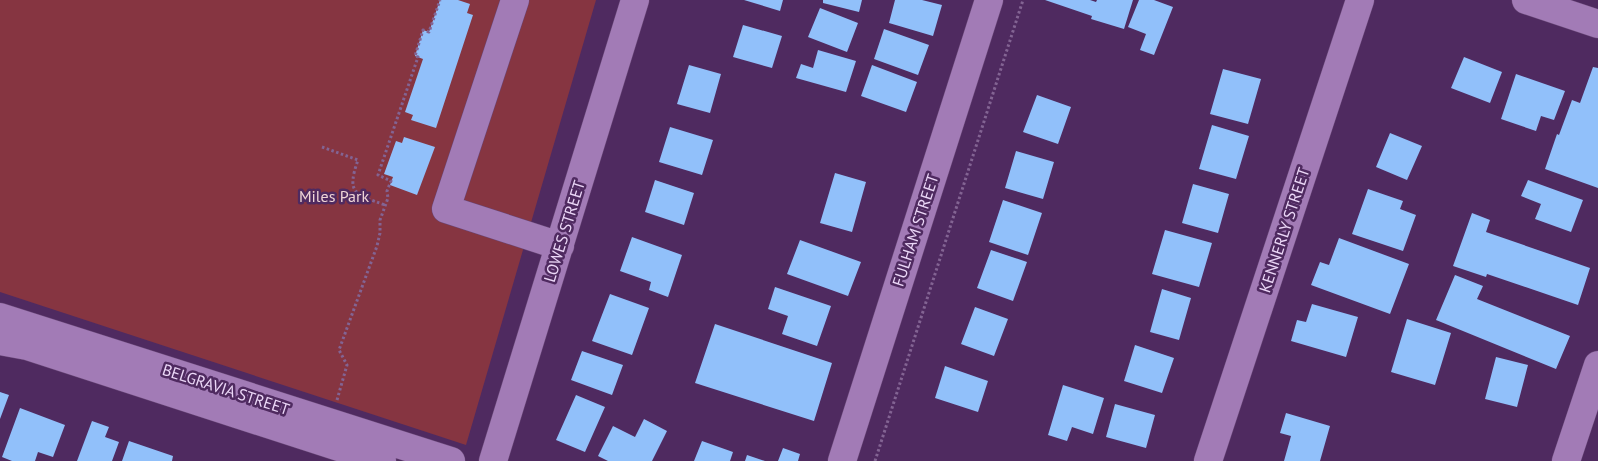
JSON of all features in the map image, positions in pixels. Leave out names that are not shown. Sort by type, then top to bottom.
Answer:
[{"type":"street","points":[[515,0],[446,209],[560,246]]},
{"type":"street","name":"LOWES STREET","points":[[494,461],[635,0]]},
{"type":"street","name":"FULHAM STREET","points":[[842,461],[989,0]]},
{"type":"street","name":"KENNERLY STREET","points":[[1208,461],[1360,0]]},
{"type":"street","points":[[1526,0],[1598,24]]},
{"type":"street","name":"BELGRAVIA STREET","points":[[0,318],[451,461]]},
{"type":"street","name":"BELGRAVIA STREET","points":[[0,341],[27,346],[382,461]]},
{"type":"street","points":[[1566,461],[1598,365]]},
{"type":"path","points":[[336,405],[347,365],[339,350],[377,246],[380,220],[388,198],[387,191],[391,181],[378,175],[418,57],[414,56],[423,30],[429,32],[440,0]]},
{"type":"path","points":[[875,461],[1023,0]]},
{"type":"path","points":[[322,147],[358,160],[352,179],[356,191],[364,197],[386,205]]},
{"type":"green space","name":"Miles Park","points":[[0,0],[596,0],[466,445],[0,292]]},
{"type":"building","points":[[440,0],[458,0],[470,4],[467,13],[473,15],[436,128],[411,120],[413,115],[405,112],[423,59],[415,56],[423,30],[429,32]]},
{"type":"building","points":[[744,0],[783,0],[780,11]]},
{"type":"building","points":[[823,0],[862,0],[859,12],[823,3]]},
{"type":"building","points":[[895,0],[922,0],[942,5],[933,36],[889,23]]},
{"type":"building","points":[[1045,0],[1090,0],[1096,2],[1097,0],[1133,0],[1124,29],[1091,19],[1092,16]]},
{"type":"building","points":[[1139,0],[1154,0],[1173,7],[1154,55],[1140,50],[1146,34],[1128,27]]},
{"type":"building","points":[[820,8],[858,23],[847,52],[808,37]]},
{"type":"building","points":[[743,25],[782,36],[772,68],[733,57]]},
{"type":"building","points":[[884,29],[929,45],[918,75],[874,59]]},
{"type":"building","points":[[818,50],[856,61],[846,92],[796,78],[801,64],[813,68]]},
{"type":"building","points":[[1464,57],[1502,72],[1490,103],[1451,88]]},
{"type":"building","points":[[689,65],[721,74],[710,113],[677,104]]},
{"type":"building","points":[[872,65],[917,82],[906,112],[861,96]]},
{"type":"building","points":[[1593,67],[1598,68],[1598,188],[1545,169],[1557,134],[1559,135],[1572,100],[1580,103]]},
{"type":"building","points":[[1223,69],[1261,79],[1248,124],[1210,114]]},
{"type":"building","points":[[1516,74],[1565,91],[1554,120],[1541,116],[1536,131],[1501,119]]},
{"type":"building","points":[[1037,95],[1071,107],[1058,144],[1023,132]]},
{"type":"building","points":[[1212,125],[1249,136],[1236,179],[1199,169]]},
{"type":"building","points":[[670,127],[713,140],[702,175],[659,162]]},
{"type":"building","points":[[1390,133],[1422,146],[1407,180],[1376,167]]},
{"type":"building","points":[[404,137],[435,147],[417,195],[390,185],[393,177],[384,174],[396,141],[402,143]]},
{"type":"building","points":[[1016,151],[1054,162],[1043,199],[1005,188]]},
{"type":"building","points":[[835,173],[866,182],[852,232],[820,223]]},
{"type":"building","points":[[655,180],[694,193],[684,225],[645,212]]},
{"type":"building","points":[[1528,180],[1583,200],[1571,232],[1535,219],[1541,204],[1521,196]]},
{"type":"building","points":[[1193,184],[1229,194],[1218,233],[1182,223]]},
{"type":"building","points":[[1368,189],[1403,201],[1400,209],[1416,215],[1403,251],[1352,234]]},
{"type":"building","points":[[1003,200],[1042,213],[1028,255],[989,242]]},
{"type":"building","points":[[1472,213],[1490,220],[1486,232],[1590,268],[1578,305],[1487,274],[1486,277],[1453,266]]},
{"type":"building","points":[[1165,230],[1212,243],[1199,287],[1152,274]]},
{"type":"building","points":[[632,237],[682,255],[668,297],[649,290],[651,282],[620,271]]},
{"type":"building","points":[[1339,238],[1409,264],[1390,314],[1311,285],[1320,262],[1329,265]]},
{"type":"building","points":[[800,240],[861,262],[848,296],[787,274]]},
{"type":"building","points":[[991,250],[1027,262],[1013,301],[977,288]]},
{"type":"building","points":[[1455,275],[1483,286],[1477,299],[1570,336],[1556,369],[1436,320]]},
{"type":"building","points":[[775,287],[831,306],[817,346],[782,334],[788,316],[768,309]]},
{"type":"building","points":[[1162,289],[1191,298],[1179,340],[1150,332]]},
{"type":"building","points":[[610,294],[649,308],[632,355],[592,341]]},
{"type":"building","points":[[1312,304],[1358,317],[1346,357],[1291,341],[1297,320],[1306,322]]},
{"type":"building","points":[[975,307],[1008,319],[994,356],[961,344]]},
{"type":"building","points":[[1407,319],[1451,333],[1435,385],[1391,372]]},
{"type":"building","points":[[715,324],[832,363],[814,421],[695,383]]},
{"type":"building","points":[[1135,345],[1174,358],[1162,393],[1124,381]]},
{"type":"building","points":[[582,351],[623,365],[612,395],[571,380]]},
{"type":"building","points":[[1496,357],[1528,365],[1517,407],[1485,399]]},
{"type":"building","points":[[945,366],[988,381],[978,412],[935,398]]},
{"type":"building","points":[[1063,385],[1104,398],[1093,434],[1072,427],[1067,441],[1048,435]]},
{"type":"building","points":[[0,392],[9,395],[0,419]]},
{"type":"building","points":[[576,395],[605,407],[585,452],[556,440]]},
{"type":"building","points":[[1115,404],[1155,415],[1146,448],[1106,437]]},
{"type":"building","points":[[20,408],[65,425],[53,457],[38,452],[35,461],[12,461],[2,457]]},
{"type":"building","points":[[1286,413],[1330,426],[1320,461],[1284,461],[1291,436],[1280,433]]},
{"type":"building","points":[[644,419],[667,431],[652,461],[608,461],[598,456],[613,426],[635,437]]},
{"type":"building","points":[[92,421],[109,427],[105,437],[119,442],[112,461],[77,461]]},
{"type":"building","points":[[129,441],[173,456],[172,461],[122,461]]},
{"type":"building","points":[[702,441],[733,452],[730,461],[694,461]]},
{"type":"building","points":[[783,448],[800,454],[798,461],[778,461]]},
{"type":"building","points":[[747,455],[765,461],[745,461]]}]
